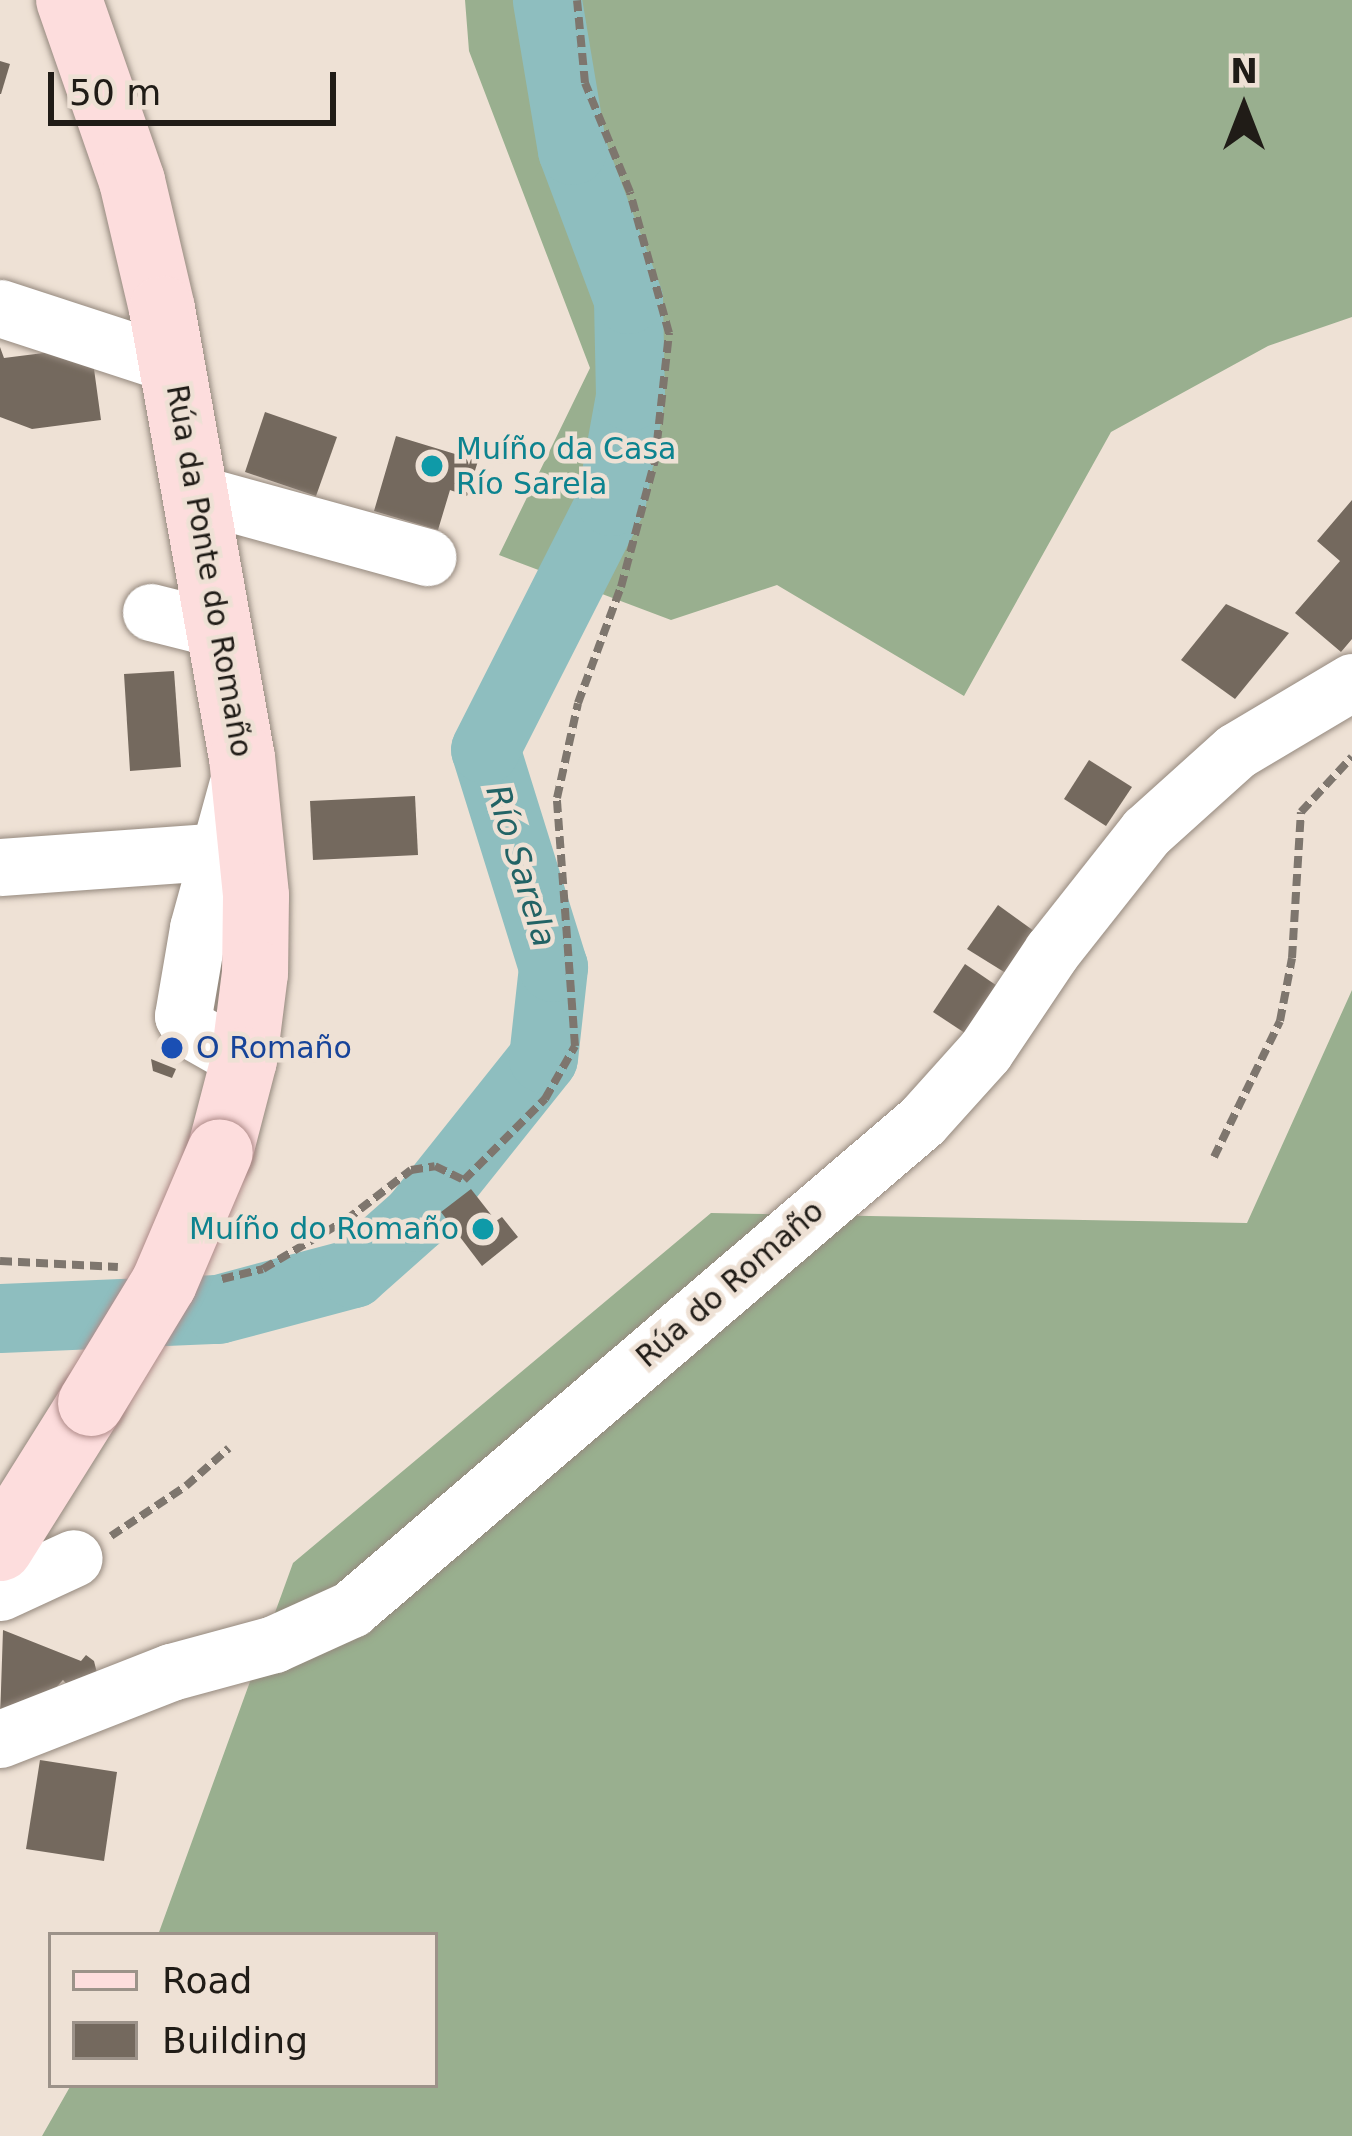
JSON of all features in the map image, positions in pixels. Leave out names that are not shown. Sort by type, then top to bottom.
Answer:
[{"type":"main road","name":"Rúa da Ponte do Romaño","points":[[0,1548],[164,1283],[220,1152],[244,1060],[255,973],[238,850],[242,757],[199,494],[131,181],[69,0]]},
{"type":"street","points":[[0,308],[174,365]]},
{"type":"street","points":[[199,494],[427,557]]},
{"type":"street","points":[[151,612],[222,630]]},
{"type":"street","name":"Rúa do Romaño","points":[[0,1739],[171,1672],[274,1644],[351,1609],[922,1121],[985,1051],[1052,951],[1146,832],[1236,752],[1352,682]]},
{"type":"street","points":[[0,867],[238,850]]},
{"type":"street","points":[[0,1592],[74,1558]]},
{"type":"path","points":[[435,1166],[464,1180],[545,1099],[574,1046],[557,798],[578,703],[621,586],[655,460],[669,333],[630,192],[586,82],[577,0]]},
{"type":"path","points":[[1214,1156],[1280,1021],[1292,958],[1301,812],[1352,757]]},
{"type":"path","points":[[74,1558],[133,1523],[229,1448]]},
{"type":"green space","points":[[465,0],[1352,0],[1352,317],[1268,346],[1111,432],[964,696],[777,585],[671,620],[499,555],[590,368],[469,51]]},
{"type":"green space","points":[[1352,990],[1352,2136],[42,2136],[69,2088],[438,2088],[438,1932],[159,1932],[293,1563],[711,1213],[1247,1223]]},
{"type":"building","points":[[0,61],[10,64],[1,94],[0,94]]},
{"type":"building","points":[[0,347],[4,358],[91,347],[101,420],[32,429],[0,417]]},
{"type":"building","points":[[265,412],[337,437],[316,496],[245,472]]},
{"type":"building","points":[[396,436],[478,461],[467,496],[450,490],[438,530],[374,511]]},
{"type":"building","points":[[1352,500],[1352,639],[1341,652],[1295,613],[1340,561],[1317,541]]},
{"type":"building","points":[[1226,604],[1289,633],[1235,699],[1181,660]]},
{"type":"building","points":[[174,671],[181,767],[130,771],[124,674]]},
{"type":"building","points":[[1089,760],[1132,787],[1106,826],[1064,799]]},
{"type":"building","points":[[415,796],[418,855],[313,860],[310,801]]},
{"type":"building","points":[[998,905],[1045,939],[1017,980],[967,949]]},
{"type":"building","points":[[965,964],[1009,994],[977,1041],[933,1012]]},
{"type":"building","points":[[151,1059],[176,1069],[172,1078],[153,1071]]},
{"type":"building","name":"Muíño do Romaño","points":[[471,1189],[496,1221],[502,1217],[518,1237],[482,1266],[441,1212]]},
{"type":"building","points":[[3,1630],[81,1661],[86,1655],[94,1661],[97,1673],[71,1689],[63,1680],[34,1711],[0,1719]]},
{"type":"building","points":[[40,1760],[117,1772],[104,1861],[26,1849]]},
{"type":"waterway","name":"Río Sarela","points":[[0,1318],[218,1309],[353,1273],[416,1217],[543,1058],[553,967],[485,749],[611,501],[630,396],[628,299],[572,150],[547,0]]},
{"type":"place","name":"Muíño da Casa Río Sarela","points":[[432,466]]},
{"type":"place","name":"O Romaño","points":[[172,1048]]},
{"type":"place","name":"Muíño do Romaño","points":[[483,1229]]}]
